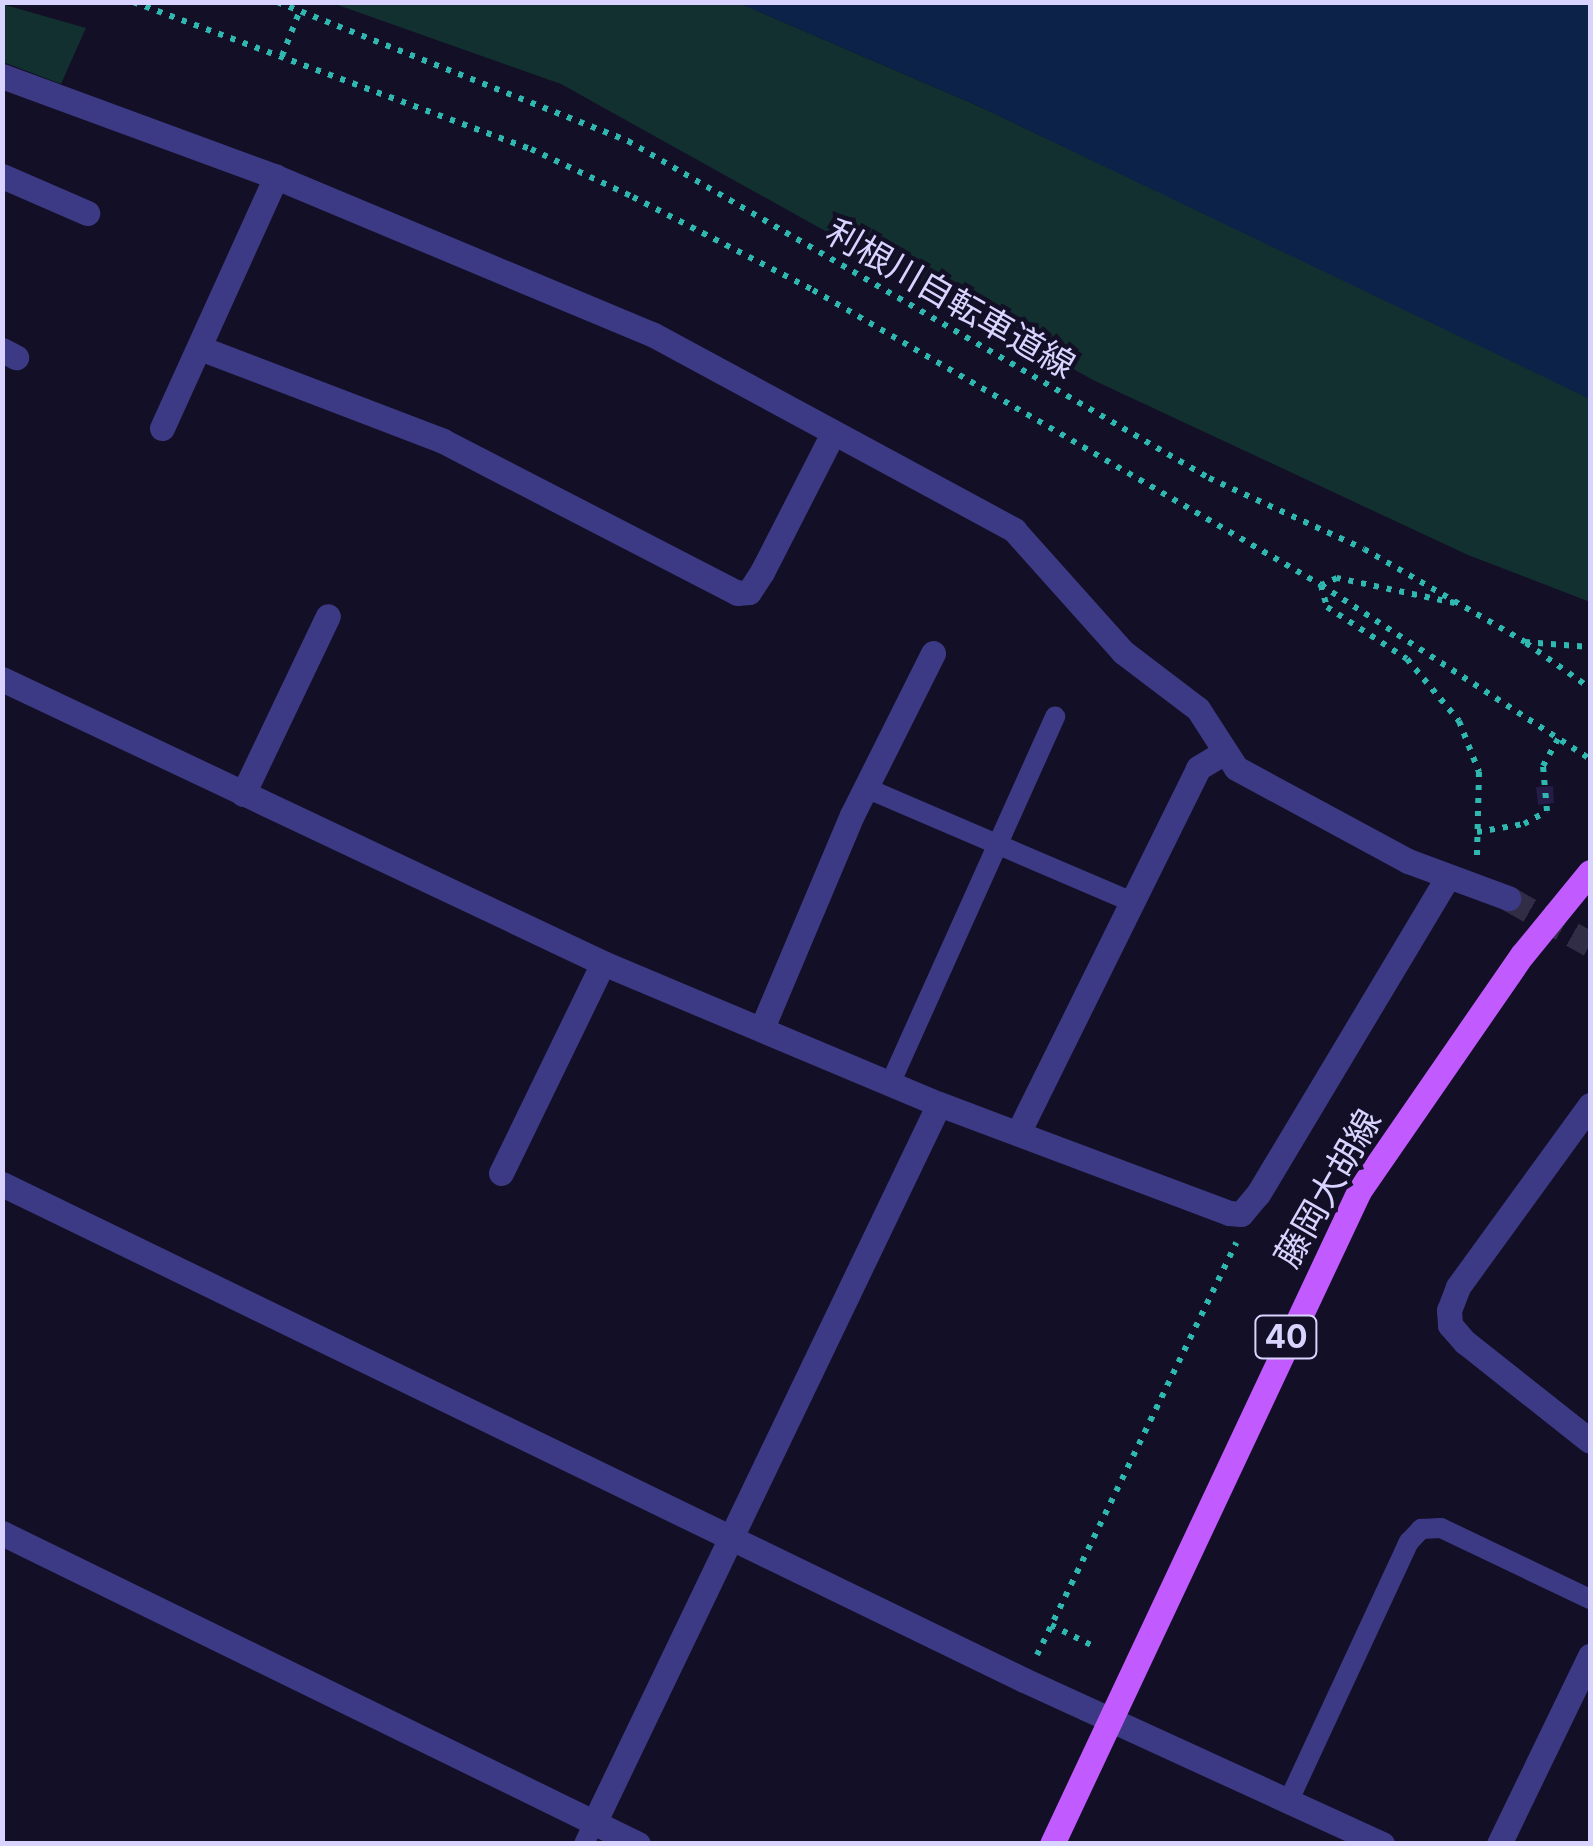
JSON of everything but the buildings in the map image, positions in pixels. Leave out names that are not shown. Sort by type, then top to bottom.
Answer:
[{"type":"main road","name":"藤岡大胡線","points":[[1052,1844],[1359,1191],[1522,955],[1590,872]]},
{"type":"street","points":[[2,76],[276,176],[652,334],[832,435],[1014,530],[1124,652],[1198,709],[1225,752],[1256,782],[1448,876],[1508,898]]},
{"type":"street","points":[[2,176],[87,213]]},
{"type":"street","points":[[162,428],[276,176]]},
{"type":"street","points":[[200,348],[444,440],[626,530],[738,594],[749,592],[762,572],[832,435]]},
{"type":"street","points":[[243,794],[328,616]]},
{"type":"street","points":[[762,1028],[866,788],[932,653]]},
{"type":"street","points":[[2,679],[603,963],[939,1104],[1212,1209],[1241,1214],[1448,876]]},
{"type":"street","points":[[1018,1133],[1198,768],[1225,752]]},
{"type":"street","points":[[501,1173],[603,963]]},
{"type":"street","points":[[589,1833],[939,1104]]},
{"type":"street","points":[[1590,1105],[1458,1287],[1449,1310],[1450,1325],[1465,1342],[1590,1441]]},
{"type":"street","points":[[2,1184],[1109,1720],[1382,1844]]},
{"type":"street","points":[[2,1533],[589,1833],[638,1844]]},
{"type":"street","points":[[1499,1844],[1590,1656]]},
{"type":"lane","points":[[890,1084],[1055,716]]},
{"type":"lane","points":[[866,788],[1130,901]]},
{"type":"lane","points":[[1289,1800],[1409,1542],[1421,1529],[1441,1528],[1590,1599]]},
{"type":"path","points":[[133,2],[531,149],[812,290],[1321,585],[1560,735],[1590,759]]},
{"type":"path","name":"利根川自転車道線","points":[[277,2],[628,141],[1209,478],[1364,549],[1525,642],[1590,647]]},
{"type":"path","points":[[282,56],[300,10]]},
{"type":"path","points":[[1321,585],[1337,578],[1432,603],[1456,602]]},
{"type":"path","points":[[1321,585],[1328,608],[1407,659],[1443,695],[1478,772],[1477,854]]},
{"type":"path","points":[[1525,642],[1590,688]]},
{"type":"path","points":[[1477,832],[1524,824],[1547,810],[1543,766],[1560,735]]},
{"type":"path","points":[[1034,1660],[1236,1242]]},
{"type":"path","points":[[1051,1625],[1095,1646]]},
{"type":"green space","points":[[332,3],[739,3],[976,105],[1399,305],[1590,399],[1590,602],[1468,555],[1093,380],[561,84]]},
{"type":"green space","points":[[2,4],[86,28],[61,84],[3,62]]},
{"type":"water","points":[[739,3],[1590,3],[1590,399],[976,105]]},
{"type":"tunnel","points":[[1508,898],[1590,944]]}]
